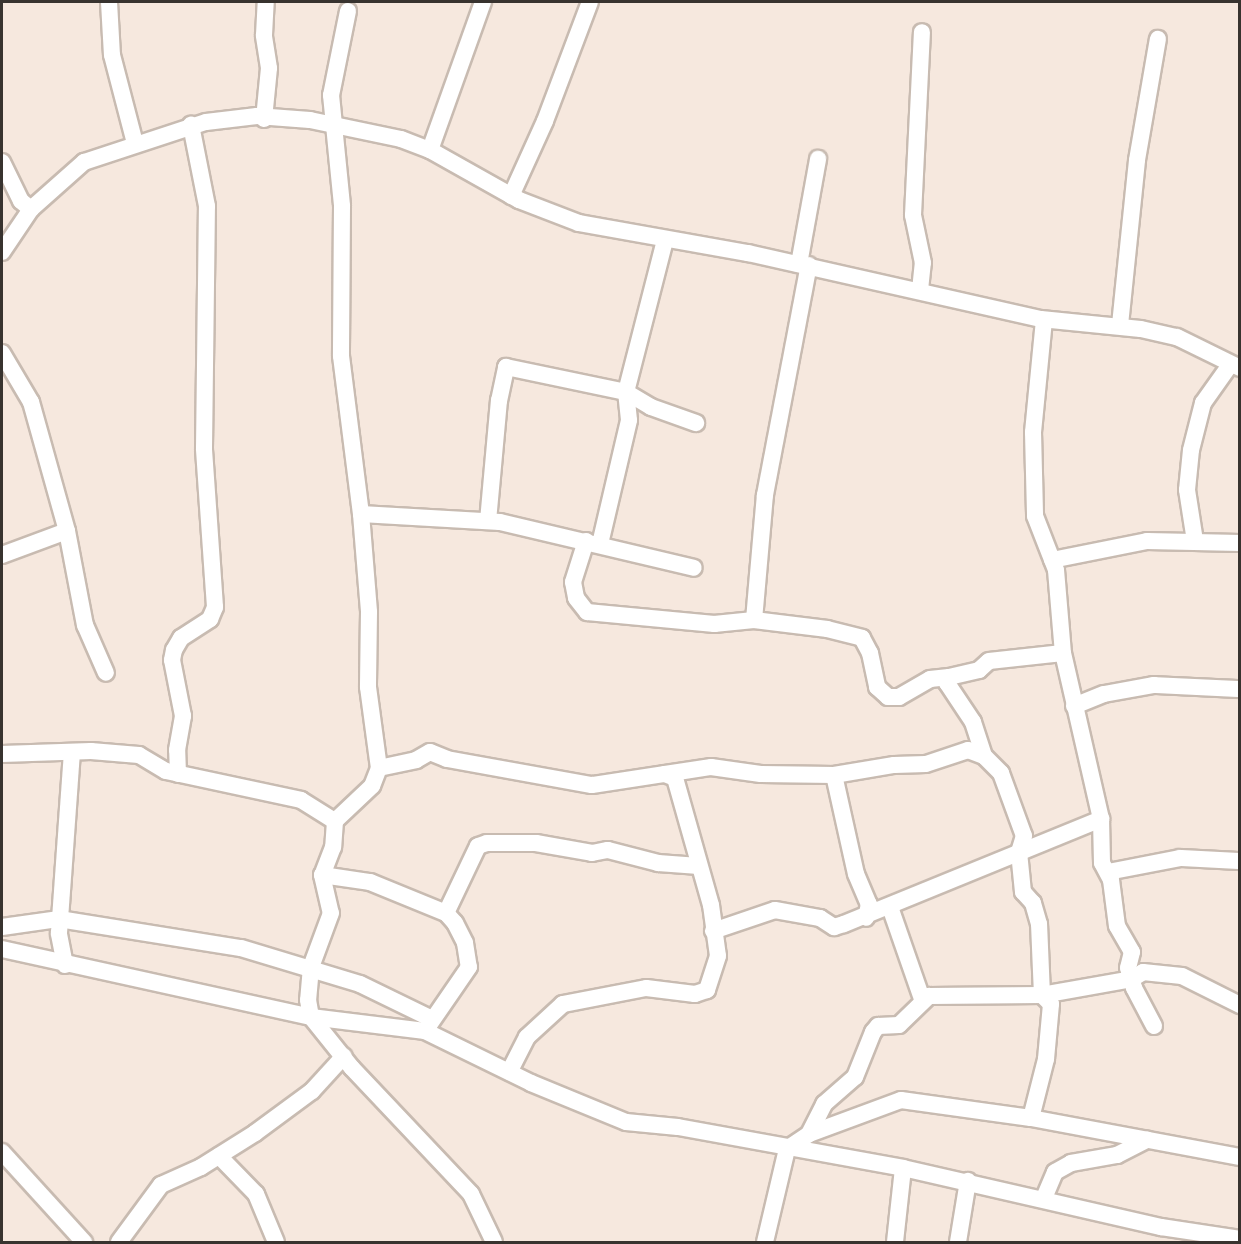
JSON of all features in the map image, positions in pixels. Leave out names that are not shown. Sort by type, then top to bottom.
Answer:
[{"type":"street","points":[[109,2],[112,55],[135,143]]},
{"type":"street","points":[[264,119],[269,68],[264,35],[266,2]]},
{"type":"street","points":[[430,150],[483,2]]},
{"type":"street","points":[[511,195],[545,121],[590,2]]},
{"type":"street","points":[[348,11],[331,95],[332,124],[342,206],[340,356],[361,514],[369,612],[368,687],[379,768],[372,786],[335,821],[333,847],[322,874],[332,913],[312,967],[311,1017],[471,1194],[494,1242]]},
{"type":"street","points":[[920,290],[923,262],[913,215],[922,32]]},
{"type":"street","points":[[1120,325],[1137,160],[1158,39]]},
{"type":"street","points":[[2,252],[31,209],[84,162],[191,125],[256,116],[264,119],[332,124],[401,139],[430,150],[511,195],[579,223],[804,265],[1044,320],[1120,325],[1177,337],[1234,366],[1203,403],[1191,450],[1188,490],[1195,541]]},
{"type":"street","points":[[178,774],[177,750],[183,716],[172,660],[174,650],[181,638],[210,619],[215,608],[204,448],[207,206],[191,125]]},
{"type":"street","points":[[754,620],[765,495],[804,265],[818,159]]},
{"type":"street","points":[[2,162],[21,201],[31,209]]},
{"type":"street","points":[[665,240],[626,392],[629,420],[593,543],[573,582],[576,598],[586,612],[714,624],[754,620],[827,629],[862,638],[870,652],[877,687],[888,697],[898,698],[930,679],[979,670],[989,662],[1063,653]]},
{"type":"street","points":[[1044,320],[1033,432],[1032,486],[1035,516],[1052,560],[1063,653],[1101,819],[1100,854],[1108,872],[1117,926],[1132,952],[1128,968],[1154,1026]]},
{"type":"street","points":[[2,353],[31,402],[67,531],[85,626],[106,673]]},
{"type":"street","points":[[488,521],[499,401],[506,367],[626,392],[651,407],[696,423]]},
{"type":"street","points":[[361,514],[488,521],[593,543],[694,568]]},
{"type":"street","points":[[2,555],[67,531]]},
{"type":"street","points":[[1052,560],[1115,544],[1195,541],[1239,543]]},
{"type":"street","points":[[949,676],[948,683],[973,722],[984,756]]},
{"type":"street","points":[[1074,706],[1104,694],[1154,685],[1239,689]]},
{"type":"street","points":[[379,768],[416,760],[430,752],[447,759],[592,785],[711,767],[761,774],[834,775],[894,765],[926,764],[968,750],[984,756],[1001,773],[1012,796],[1024,836],[1019,852],[1023,892],[1033,903],[1039,924],[1042,995],[1051,1004],[1050,1031],[1031,1118]]},
{"type":"street","points":[[64,965],[59,919],[72,752]]},
{"type":"street","points":[[2,754],[72,752],[139,755],[178,774],[301,800],[335,821]]},
{"type":"street","points":[[509,1072],[527,1037],[562,1004],[646,988],[695,994],[707,990],[718,956],[679,786],[675,778],[665,774]]},
{"type":"street","points":[[834,775],[856,874],[869,904],[866,918]]},
{"type":"street","points":[[713,931],[775,910],[820,918],[834,927],[866,918],[1101,819]]},
{"type":"street","points":[[446,914],[460,889],[478,846],[486,843],[536,843],[592,853],[608,850],[657,863],[699,866]]},
{"type":"street","points":[[1108,872],[1180,858],[1239,861]]},
{"type":"street","points":[[322,874],[370,882],[446,914],[465,943],[469,967],[429,1025]]},
{"type":"street","points":[[890,907],[922,999]]},
{"type":"street","points":[[2,927],[59,919],[241,948],[312,967],[398,1000],[429,1025],[509,1072],[618,1120],[968,1181],[1044,1198],[1159,1235],[1239,1239]]},
{"type":"street","points":[[2,950],[311,1017],[392,1025],[429,1025]]},
{"type":"street","points":[[809,1134],[824,1104],[855,1077],[873,1032],[878,1026],[898,1025],[922,999],[935,995],[1042,995],[1132,979],[1143,972],[1182,975],[1239,1005]]},
{"type":"street","points":[[392,1025],[398,1000]]},
{"type":"street","points":[[119,1242],[161,1185],[219,1156],[312,1091],[344,1056]]},
{"type":"street","points":[[765,1242],[787,1149],[809,1134],[901,1100],[1031,1118],[1239,1157]]},
{"type":"street","points":[[1044,1198],[1055,1172],[1071,1163],[1117,1155],[1147,1140]]},
{"type":"street","points":[[2,1152],[84,1242]]},
{"type":"street","points":[[219,1156],[256,1194],[276,1242]]},
{"type":"street","points":[[895,1242],[903,1168]]},
{"type":"street","points":[[958,1242],[968,1181]]}]
